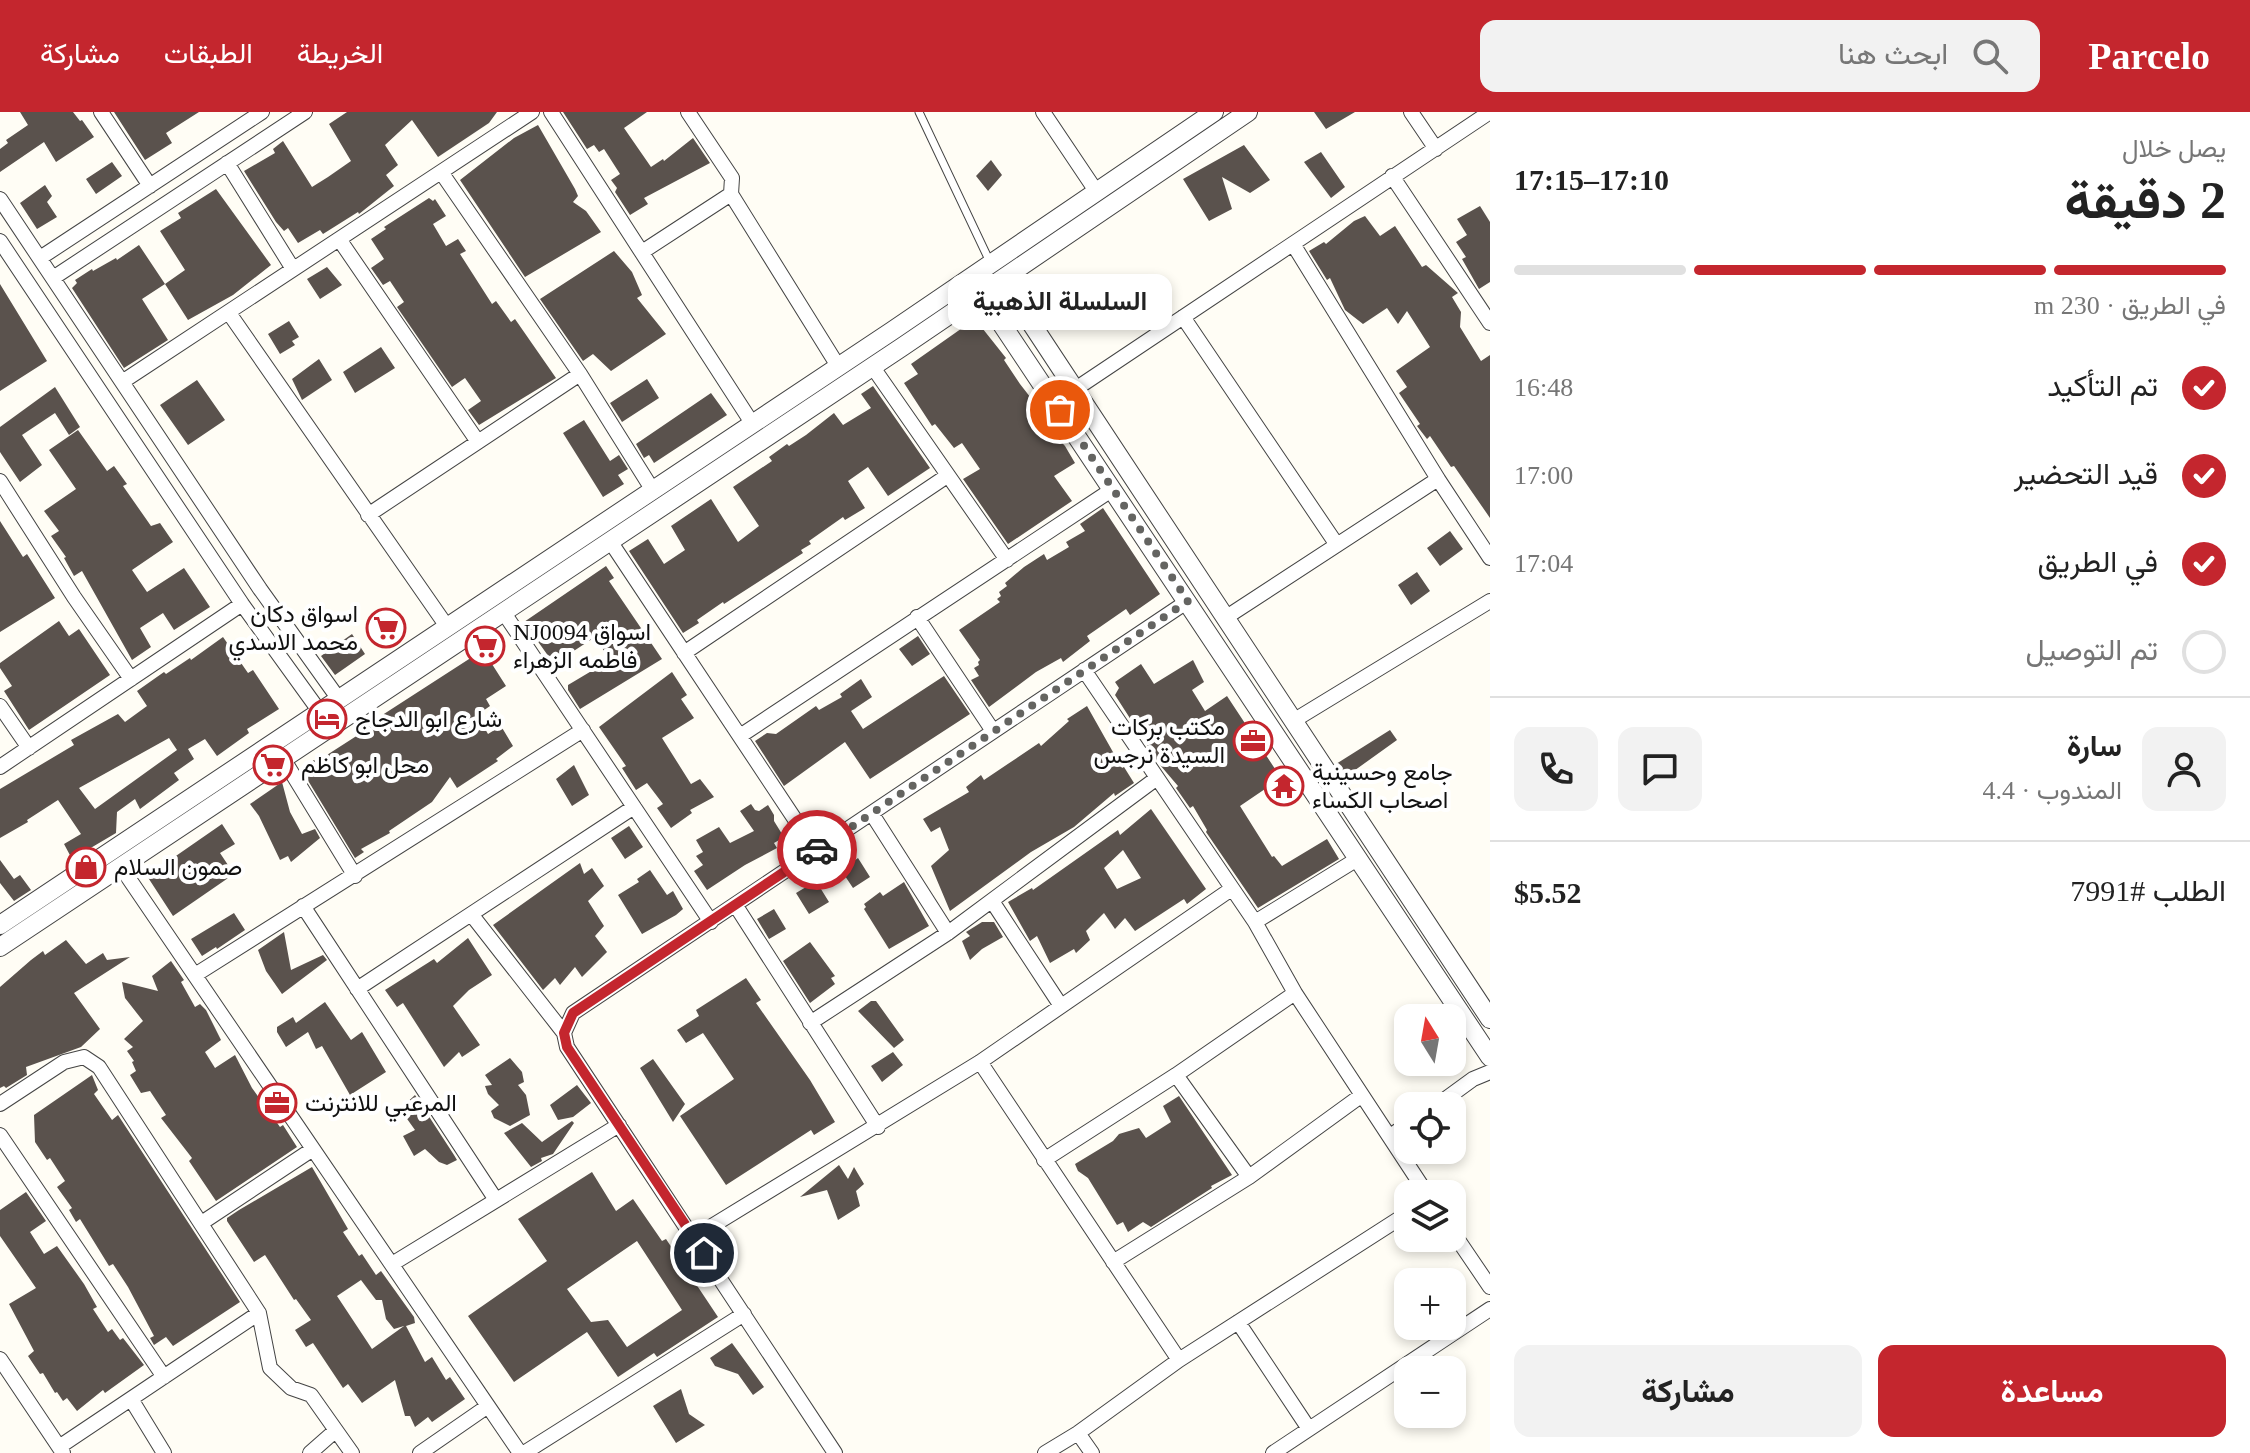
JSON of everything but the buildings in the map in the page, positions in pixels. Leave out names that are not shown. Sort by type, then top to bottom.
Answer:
[{"type":"street","points":[[101,112],[150,186]]},
{"type":"street","points":[[53,278],[305,112]]},
{"type":"street","points":[[122,382],[532,112]]},
{"type":"street","points":[[551,112],[752,423]]},
{"type":"street","points":[[688,112],[732,178],[731,194],[838,366]]},
{"type":"street","points":[[1043,112],[1096,191]]},
{"type":"street","points":[[0,925],[121,867],[872,366],[897,339],[996,271],[1248,112]]},
{"type":"street","points":[[1411,112],[1436,149]]},
{"type":"street","points":[[1074,390],[1490,112]]},
{"type":"street","points":[[40,258],[254,114]]},
{"type":"street","points":[[0,947],[58,898],[338,698],[448,628],[838,366],[897,339],[981,293],[996,271],[1096,191],[1208,114]]},
{"type":"street","points":[[227,163],[293,269]]},
{"type":"street","points":[[441,172],[580,374],[652,489]]},
{"type":"street","points":[[1392,176],[1490,323]]},
{"type":"street","points":[[642,252],[731,194]]},
{"type":"street","points":[[0,199],[260,589],[338,698]]},
{"type":"street","points":[[339,239],[478,442]]},
{"type":"street","points":[[0,241],[242,604],[320,712]]},
{"type":"street","points":[[1293,244],[1490,558]]},
{"type":"street","points":[[996,271],[1490,1019]]},
{"type":"street","points":[[981,293],[1490,1057]]},
{"type":"street","points":[[229,313],[448,628]]},
{"type":"street","points":[[1183,317],[1337,545]]},
{"type":"street","points":[[872,366],[1007,560]]},
{"type":"street","points":[[368,515],[580,374]]},
{"type":"street","points":[[684,653],[947,476]]},
{"type":"street","points":[[1225,618],[1438,479]]},
{"type":"street","points":[[0,481],[131,679]]},
{"type":"street","points":[[740,736],[1113,489]]},
{"type":"street","points":[[610,541],[816,851]]},
{"type":"street","points":[[564,1033],[573,1013],[1188,601]]},
{"type":"street","points":[[1293,721],[1490,601]]},
{"type":"street","points":[[0,767],[242,604]]},
{"type":"street","points":[[504,613],[711,922]]},
{"type":"street","points":[[917,617],[993,731]]},
{"type":"street","points":[[1084,670],[1230,890],[1255,922],[1295,993],[1418,1180]]},
{"type":"street","points":[[0,706],[29,748]]},
{"type":"street","points":[[195,975],[583,730]]},
{"type":"street","points":[[284,760],[355,876]]},
{"type":"street","points":[[810,1023],[948,933],[1157,778]]},
{"type":"street","points":[[357,989],[634,807]]},
{"type":"street","points":[[872,814],[948,933]]},
{"type":"street","points":[[1255,922],[1359,858]]},
{"type":"street","points":[[121,867],[522,1453],[744,1314]]},
{"type":"street","points":[[694,1237],[980,1062],[1230,890]]},
{"type":"street","points":[[992,901],[1061,1006]]},
{"type":"street","points":[[303,906],[496,1200]]},
{"type":"street","points":[[736,906],[878,1127]]},
{"type":"street","points":[[471,914],[564,1033],[567,1047],[835,1453]]},
{"type":"street","points":[[1044,1160],[1295,993]]},
{"type":"street","points":[[0,1104],[64,1062],[84,1057],[99,1067],[203,1222],[259,1313],[270,1368],[291,1388],[311,1395],[352,1453]]},
{"type":"street","points":[[980,1062],[1179,1360]]},
{"type":"street","points":[[1455,1092],[1490,1072]]},
{"type":"street","points":[[1176,1075],[1249,1177]]},
{"type":"street","points":[[1113,1262],[1249,1177],[1362,1095]]},
{"type":"street","points":[[392,1264],[619,1125]]},
{"type":"street","points":[[1390,1136],[1394,1133]]},
{"type":"street","points":[[0,1135],[164,1377]]},
{"type":"street","points":[[203,1222],[313,1149]]},
{"type":"street","points":[[1045,1453],[1179,1360],[1394,1222]]},
{"type":"street","points":[[1466,1252],[1490,1287]]},
{"type":"street","points":[[1273,1453],[1490,1309]]},
{"type":"street","points":[[0,1359],[61,1450],[259,1313]]},
{"type":"street","points":[[1238,1322],[1309,1429]]},
{"type":"street","points":[[131,1399],[164,1453]]},
{"type":"street","points":[[420,1453],[488,1406]]},
{"type":"street","points":[[310,1453],[335,1431]]},
{"type":"street","points":[[1078,1433],[1092,1453]]},
{"type":"lane","points":[[919,112],[996,271]]},
{"type":"way so far","points":[[817,850],[1188,601],[1060,410]]},
{"type":"place","name":"السلسلة الذهبية","points":[[1060,410]]},
{"type":"place","name":"اسواق دكان محمد الاسدي","points":[[386,628]]},
{"type":"place","name":"NJ0094 اسواق فاطمه الزهراء","points":[[485,646]]},
{"type":"place","name":"شارع ابو الدجاج","points":[[327,719]]},
{"type":"place","name":"مكتب بركات السيدة نرجس","points":[[1253,741]]},
{"type":"place","name":"محل ابو كاظم","points":[[273,765]]},
{"type":"place","name":"جامع وحسينية اصحاب الكساء","points":[[1284,786]]},
{"type":"place","name":"صمون السلام","points":[[86,867]]},
{"type":"place","name":"المرعبي للانترنت","points":[[277,1103]]},
{"type":"route","points":[[704,1253],[567,1047],[565,1026],[573,1013],[817,850]]}]
